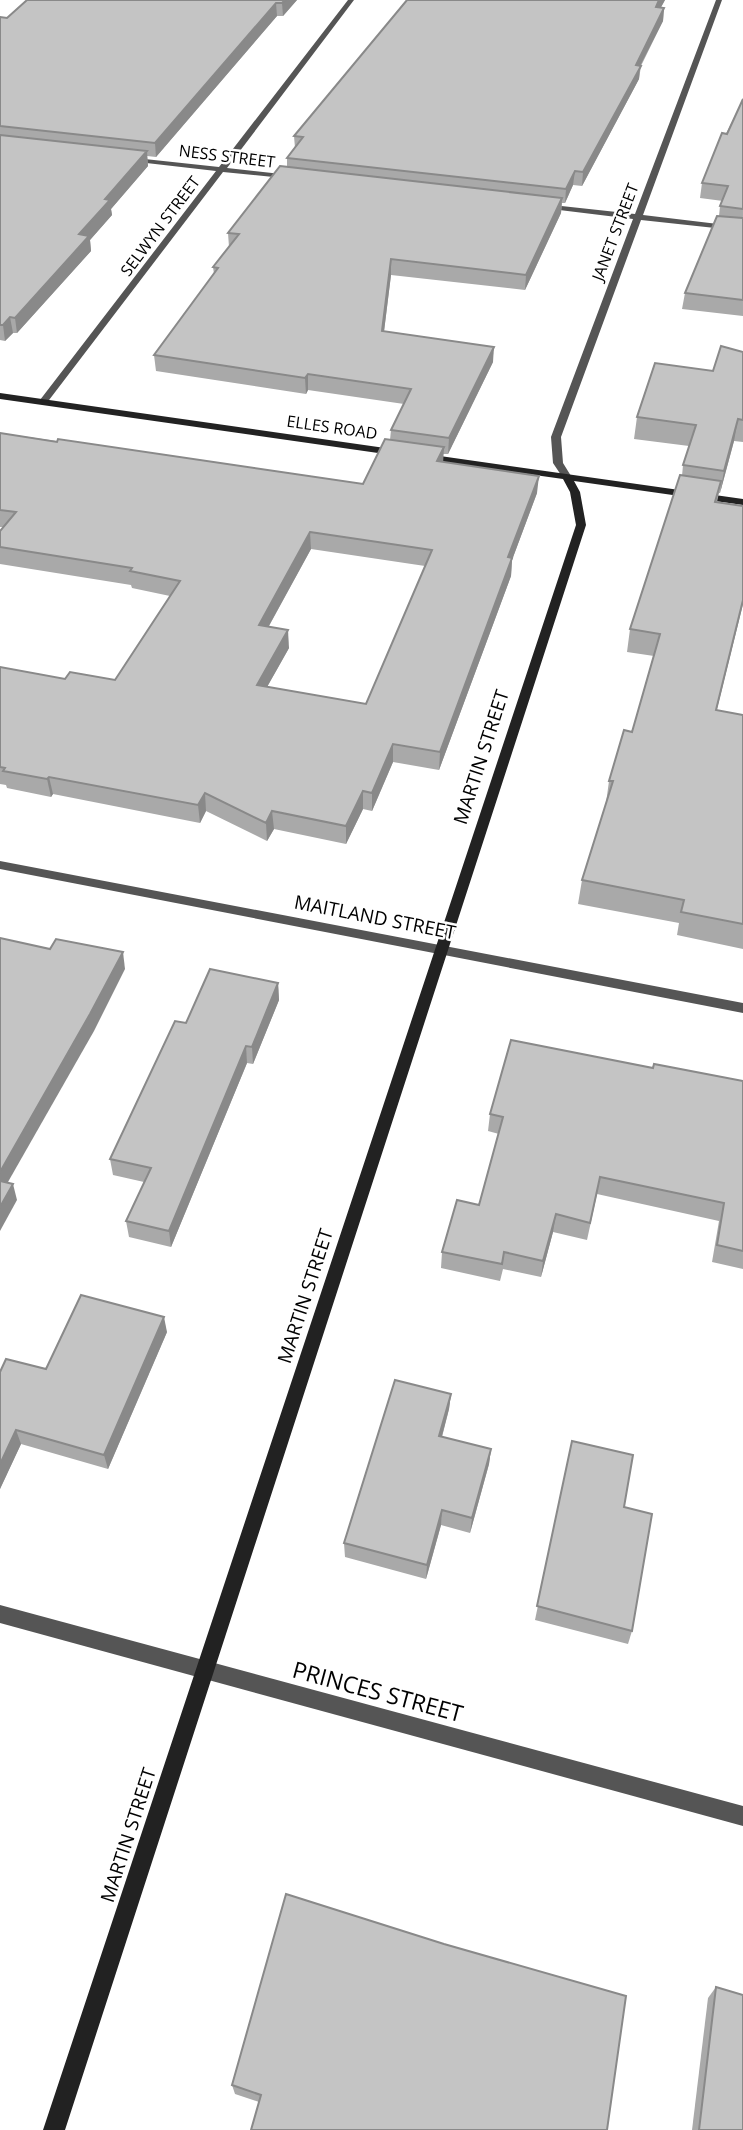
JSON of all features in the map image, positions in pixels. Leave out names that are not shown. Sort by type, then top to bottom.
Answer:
[{"type":"street","name":"SELWYN STREET","points":[[43,402],[351,0]]},
{"type":"street","name":"JANET STREET","points":[[566,476],[558,463],[556,437],[719,0]]},
{"type":"street","name":"NESS STREET","points":[[119,158],[305,179]]},
{"type":"street","points":[[534,205],[743,229]]},
{"type":"street","name":"ELLES ROAD","points":[[0,396],[406,454]]},
{"type":"street","points":[[418,456],[743,502]]},
{"type":"street","name":"MARTIN STREET","points":[[54,2130],[581,525],[578,499],[566,476]]},
{"type":"street","name":"MAITLAND STREET","points":[[0,865],[743,1008]]},
{"type":"street","name":"PRINCES STREET","points":[[0,1614],[743,1816]]},
{"type":"building","points":[[27,0],[285,0],[276,3],[155,143],[0,126],[0,17],[7,18]]},
{"type":"building","points":[[407,0],[659,0],[656,7],[664,8],[636,65],[641,66],[583,172],[575,171],[566,189],[287,158],[303,137],[294,136]]},
{"type":"building","points":[[743,99],[743,209],[720,206],[728,186],[702,183],[722,133],[727,134]]},
{"type":"building","points":[[0,135],[147,151],[105,199],[110,200],[79,234],[89,236],[15,318],[10,317],[3,325],[0,325]]},
{"type":"building","points":[[280,166],[562,198],[526,275],[391,259],[382,331],[494,347],[449,438],[391,430],[411,389],[308,374],[305,378],[154,355],[218,268],[213,267],[239,234],[228,233]]},
{"type":"building","points":[[717,216],[743,218],[743,300],[685,293]]},
{"type":"building","points":[[721,346],[743,352],[743,420],[738,419],[724,471],[683,465],[696,425],[637,417],[655,363],[713,371]]},
{"type":"building","points":[[0,433],[57,442],[58,439],[363,484],[385,439],[444,447],[437,461],[539,476],[508,557],[512,558],[440,752],[393,744],[372,793],[363,791],[346,826],[272,811],[266,823],[205,793],[198,805],[3,771],[5,768],[0,767],[0,667],[65,679],[70,672],[115,680],[180,581],[130,571],[132,568],[0,547],[0,531],[16,512],[0,510]],"holes":[[[310,532],[432,550],[366,704],[257,685],[288,630],[259,625]]]},
{"type":"building","points":[[680,475],[721,481],[715,502],[743,506],[743,600],[716,710],[743,715],[743,924],[681,912],[684,900],[582,880],[613,781],[609,781],[624,730],[632,732],[660,634],[630,629]]},
{"type":"building","points":[[0,938],[50,949],[56,939],[123,952],[0,1172]]},
{"type":"building","points":[[210,969],[278,983],[252,1047],[246,1046],[169,1231],[126,1221],[151,1168],[110,1159],[175,1021],[186,1023]]},
{"type":"building","points":[[511,1040],[653,1068],[654,1064],[743,1081],[743,1251],[717,1245],[724,1203],[600,1177],[590,1223],[556,1214],[543,1261],[504,1252],[502,1264],[442,1252],[457,1200],[479,1205],[503,1117],[490,1114]]},
{"type":"building","points":[[0,1181],[13,1184],[0,1207]]},
{"type":"building","points":[[81,1295],[164,1317],[104,1455],[16,1430],[0,1464],[0,1372],[6,1359],[46,1369]]},
{"type":"building","points":[[395,1380],[451,1394],[439,1436],[491,1449],[472,1518],[442,1510],[427,1565],[344,1543]]},
{"type":"building","points":[[572,1441],[633,1455],[624,1507],[652,1514],[632,1631],[537,1606]]},
{"type":"building","points":[[286,1894],[444,1944],[626,1996],[607,2130],[251,2130],[261,2095],[232,2085]]},
{"type":"building","points":[[716,1987],[743,1995],[743,2130],[699,2130]]}]
